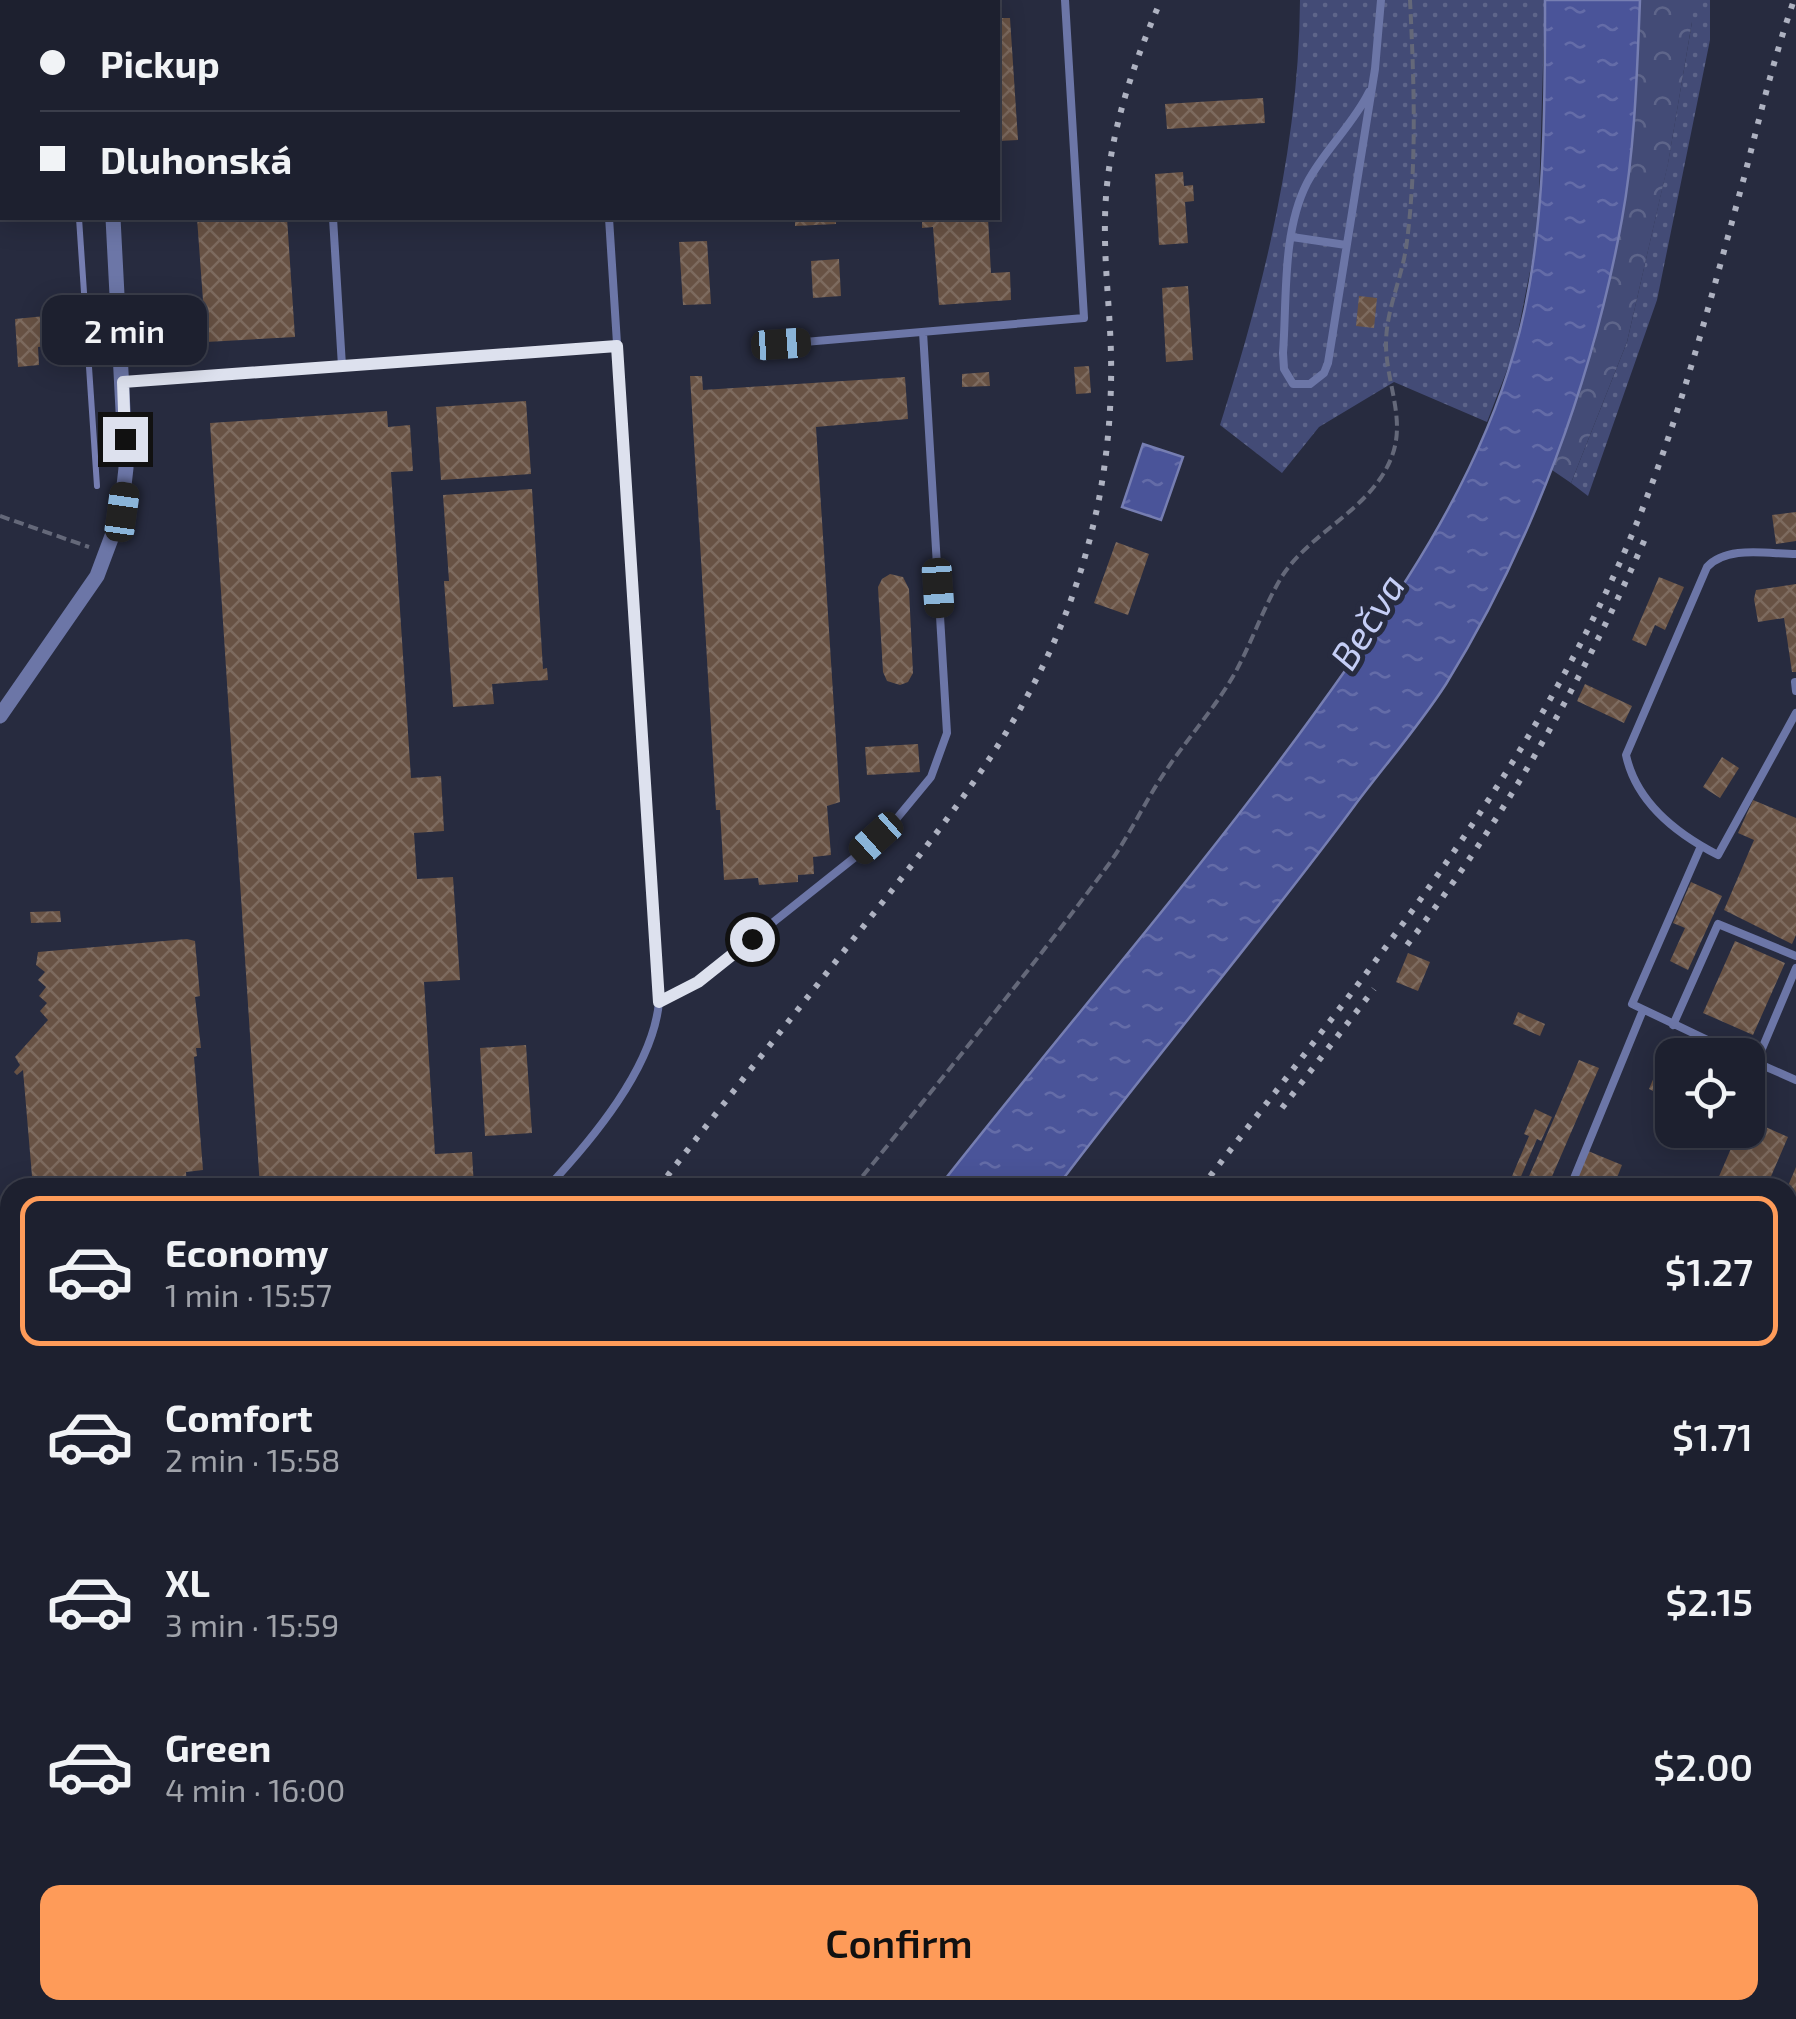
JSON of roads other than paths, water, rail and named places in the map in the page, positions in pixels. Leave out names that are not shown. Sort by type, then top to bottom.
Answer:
[{"type":"street","points":[[0,716],[84,597],[117,530],[125,490],[113,220]]},
{"type":"lane","points":[[781,344],[1084,318],[1065,0]]},
{"type":"lane","points":[[1369,92],[1300,199],[1292,236],[1284,369],[1287,378],[1301,385],[1317,380],[1328,363],[1378,41],[1381,0]]},
{"type":"lane","points":[[333,220],[342,366]]},
{"type":"lane","points":[[555,1178],[612,1109],[642,1058],[657,1023],[659,1002],[610,220]]},
{"type":"lane","points":[[1292,236],[1346,245]]},
{"type":"lane","points":[[659,1002],[698,982],[859,854],[916,798],[941,756],[947,734],[923,332]]},
{"type":"lane","points":[[123,382],[617,346]]},
{"type":"lane","points":[[1796,554],[1728,554],[1715,558],[1707,567],[1626,756],[1637,788],[1654,810],[1718,855],[1796,713]]},
{"type":"lane","points":[[1795,682],[1796,691]]},
{"type":"lane","points":[[1702,846],[1632,1004],[1702,1038]]},
{"type":"lane","points":[[1673,1025],[1718,924],[1796,956]]},
{"type":"lane","points":[[1763,1038],[1796,968]]},
{"type":"lane","points":[[1574,1178],[1644,1010]]},
{"type":"lane","points":[[1765,1067],[1796,1080]]},
{"type":"water","points":[[1545,0],[1640,0],[1630,165],[1610,279],[1555,459],[1532,518],[1477,631],[1425,715],[1064,1178],[946,1178],[1269,775],[1374,630],[1430,542],[1498,401],[1525,311],[1538,223]]},
{"type":"water","points":[[1143,444],[1183,457],[1161,520],[1122,507]]},
{"type":"waterway","points":[[79,220],[97,486]]},
{"type":"railway","points":[[666,1178],[972,785],[1035,681],[1061,626],[1099,499],[1107,445],[1111,355],[1105,219],[1110,162],[1130,80],[1161,0]]},
{"type":"railway","points":[[1209,1178],[1442,868],[1550,700],[1597,612],[1638,520],[1683,392],[1794,0]]},
{"type":"railway","points":[[1407,945],[1477,848],[1540,746],[1597,641],[1648,532]]},
{"type":"railway","points":[[1282,1108],[1374,989]]},
{"type":"water label","name":"Bečva","points":[[1368,622]]}]
